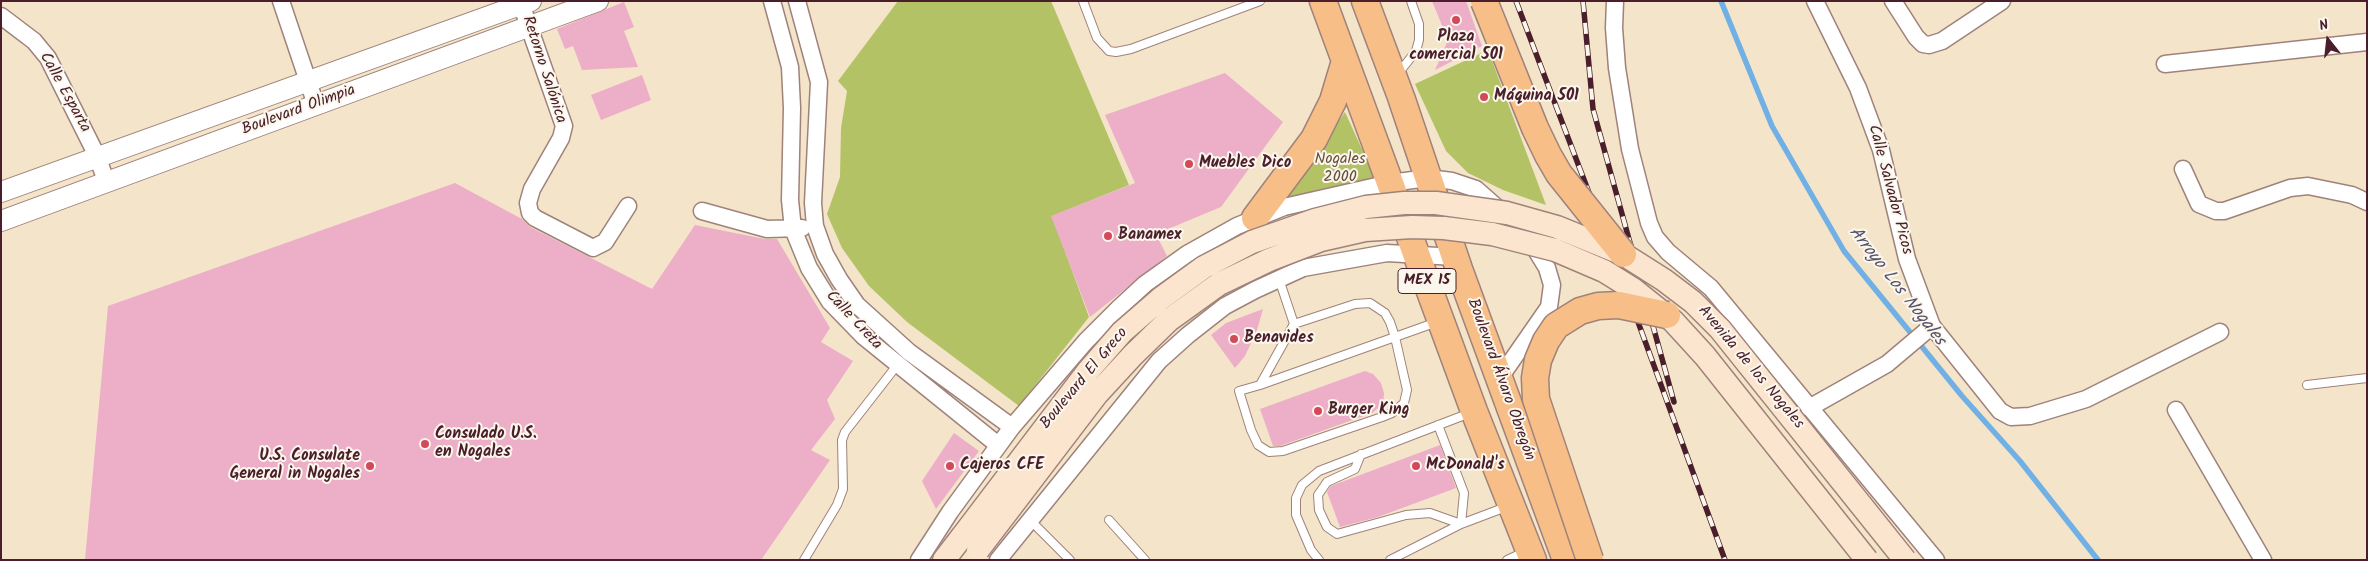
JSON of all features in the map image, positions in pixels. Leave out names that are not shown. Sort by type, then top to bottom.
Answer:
[{"type":"highway","name":"Boulevard Álvaro Obregón","points":[[1323,1],[1474,411],[1512,505],[1523,556]]},
{"type":"highway","name":"Boulevard Álvaro Obregón","points":[[1365,1],[1394,78],[1455,257],[1566,560]]},
{"type":"highway","points":[[1484,1],[1548,155],[1564,180],[1623,254]]},
{"type":"highway","points":[[1255,218],[1314,139],[1333,101],[1345,61]]},
{"type":"highway","points":[[1590,560],[1536,399],[1535,378],[1538,360],[1546,341],[1556,326],[1567,317],[1580,311],[1598,306],[1619,305],[1667,316]]},
{"type":"main road","name":"Boulevard El Greco","points":[[977,552],[1076,386],[1122,332],[1160,299],[1197,272],[1252,242],[1315,220],[1366,207],[1404,202],[1436,203]]},
{"type":"main road","name":"Avenida de los Nogales","points":[[1436,203],[1507,213],[1557,227],[1623,254],[1686,297],[1720,329],[1905,560]]},
{"type":"main road","name":"Avenida de los Nogales","points":[[1444,228],[1492,234],[1555,250],[1604,271],[1633,289],[1667,316],[1705,356],[1867,560]]},
{"type":"main road","name":"Boulevard El Greco","points":[[944,560],[977,552],[1097,394],[1169,320],[1219,284],[1269,260],[1321,240],[1366,230],[1444,228]]},
{"type":"street","points":[[281,1],[316,104]]},
{"type":"street","name":"Boulevard Olimpia","points":[[1,222],[106,181],[598,1]]},
{"type":"street","name":"Calle Creta","points":[[772,1],[785,48],[792,89],[789,171],[793,229],[809,268],[830,302],[862,336],[998,445]]},
{"type":"street","name":"Calle Creta","points":[[797,1],[819,82],[813,203],[815,226],[830,262],[857,305],[909,352],[1012,426]]},
{"type":"street","points":[[1615,1],[1614,28],[1617,68],[1630,149],[1649,224],[1655,237],[1668,252],[1711,288],[1936,560]]},
{"type":"street","name":"Calle Salvador Picos","points":[[1815,1],[1858,88],[1881,150],[1907,259],[1932,326],[2000,411],[2011,417],[2030,416],[2086,398],[2220,332]]},
{"type":"street","points":[[1893,1],[1916,37],[1929,45],[1942,41],[2002,1]]},
{"type":"street","name":"Boulevard Olimpia","points":[[1,192],[524,2]]},
{"type":"street","name":"Retorno Salónica","points":[[524,2],[530,27],[564,126],[560,138],[532,189],[528,203],[530,213],[535,218],[593,248],[606,242],[628,206]]},
{"type":"street","name":"Calle Esparta","points":[[1,16],[34,41],[48,58],[97,156],[106,181]]},
{"type":"street","points":[[785,48],[809,41]]},
{"type":"street","points":[[2165,64],[2367,42]]},
{"type":"street","points":[[2183,169],[2199,204],[2216,211],[2224,211],[2290,188],[2308,186],[2352,195],[2367,202]]},
{"type":"street","points":[[919,560],[950,512],[1012,426],[1086,341],[1145,284],[1187,254],[1255,218],[1284,207],[1390,183],[1428,178],[1452,180],[1476,189],[1510,219],[1536,250],[1547,268],[1552,285],[1549,307],[1499,378]]},
{"type":"street","points":[[702,211],[767,229],[793,229],[815,226]]},
{"type":"street","points":[[977,552],[1030,520],[1159,361],[1225,306],[1303,268],[1350,258],[1387,253],[1455,257]]},
{"type":"street","points":[[1809,408],[1887,364],[1932,326]]},
{"type":"street","points":[[2176,410],[2263,560]]},
{"type":"lane","points":[[1083,1],[1097,38],[1109,51],[1116,52],[1131,49],[1260,1]]},
{"type":"lane","points":[[1394,78],[1416,51],[1419,40],[1419,24],[1411,1]]},
{"type":"lane","points":[[1279,279],[1294,324]]},
{"type":"lane","points":[[1260,385],[1294,324],[1355,304],[1370,303],[1385,313],[1395,336],[1407,398],[1400,408],[1382,417],[1283,450],[1269,452],[1258,445],[1251,430],[1240,391],[1260,385],[1395,336],[1441,320]]},
{"type":"lane","points":[[804,560],[838,506],[843,489],[842,440],[845,432],[909,352]]},
{"type":"lane","points":[[2307,385],[2367,378]]},
{"type":"lane","points":[[1319,560],[1311,550],[1296,516],[1296,498],[1302,485],[1319,471],[1474,411]]},
{"type":"lane","points":[[1438,425],[1464,493],[1461,524]]},
{"type":"lane","points":[[1361,454],[1356,469],[1327,482],[1318,495],[1319,510],[1327,527],[1337,534],[1406,515],[1430,513],[1461,524]]},
{"type":"lane","points":[[1390,560],[1461,524],[1512,505]]},
{"type":"lane","points":[[1030,520],[1070,560]]},
{"type":"lane","points":[[1109,520],[1145,560]]},
{"type":"green space","points":[[898,1],[1051,1],[1129,185],[1052,216],[1089,317],[1019,406],[907,322],[869,286],[842,248],[827,214],[840,177],[841,128],[847,91],[838,81]]},
{"type":"green space","points":[[1488,50],[1546,205],[1503,190],[1468,173],[1446,151],[1415,84]]},
{"type":"green space","name":"Nogales 2000","points":[[1345,112],[1381,191],[1268,215],[1308,166]]},
{"type":"building","name":"Plaza comercial 501","points":[[1432,1],[1466,1],[1482,46],[1435,70],[1448,40]]},
{"type":"building","points":[[624,2],[634,27],[624,31],[638,67],[582,70],[573,46],[565,49],[557,29]]},
{"type":"building","name":"Muebles Dico","points":[[1225,73],[1283,122],[1221,207],[1156,234],[1167,256],[1090,317],[1051,216],[1135,183],[1105,115]]},
{"type":"building","points":[[642,75],[651,100],[601,120],[591,95]]},
{"type":"building","name":"Consulado U.S. en Nogales","points":[[455,183],[522,219],[530,227],[652,289],[695,225],[765,239],[777,239],[830,328],[821,342],[853,361],[827,400],[835,419],[811,450],[830,460],[761,560],[85,560],[108,306]]},
{"type":"building","name":"Benavides","points":[[1263,309],[1257,330],[1245,356],[1235,368],[1211,335],[1226,323]]},
{"type":"building","name":"Burger King","points":[[1365,371],[1373,374],[1381,383],[1384,393],[1383,404],[1372,413],[1280,446],[1273,446],[1260,409]]},
{"type":"building","name":"Cajeros CFE","points":[[954,433],[979,451],[936,509],[922,481]]},
{"type":"building","name":"McDonald's","points":[[1440,445],[1456,488],[1378,517],[1340,527],[1327,492],[1331,486]]},
{"type":"waterway","name":"Arroyo Los Nogales","points":[[1721,1],[1772,126],[1844,251],[1962,396],[2020,461],[2098,560]]},
{"type":"railway","points":[[1516,1],[1634,311],[1725,560]]},
{"type":"railway","points":[[1583,1],[1593,109],[1674,402]]},
{"type":"place","name":"Plaza comercial 501","points":[[1456,20]]},
{"type":"place","name":"Máquina 501","points":[[1484,97]]},
{"type":"place","name":"Muebles Dico","points":[[1189,164]]},
{"type":"place","name":"Banamex","points":[[1108,236]]},
{"type":"place","name":"Benavides","points":[[1234,339]]},
{"type":"place","name":"Burger King","points":[[1318,411]]},
{"type":"place","name":"Consulado U.S. en Nogales","points":[[425,444]]},
{"type":"place","name":"U.S. Consulate General in Nogales","points":[[370,466]]},
{"type":"place","name":"Cajeros CFE","points":[[950,466]]},
{"type":"place","name":"McDonald's","points":[[1416,466]]}]
